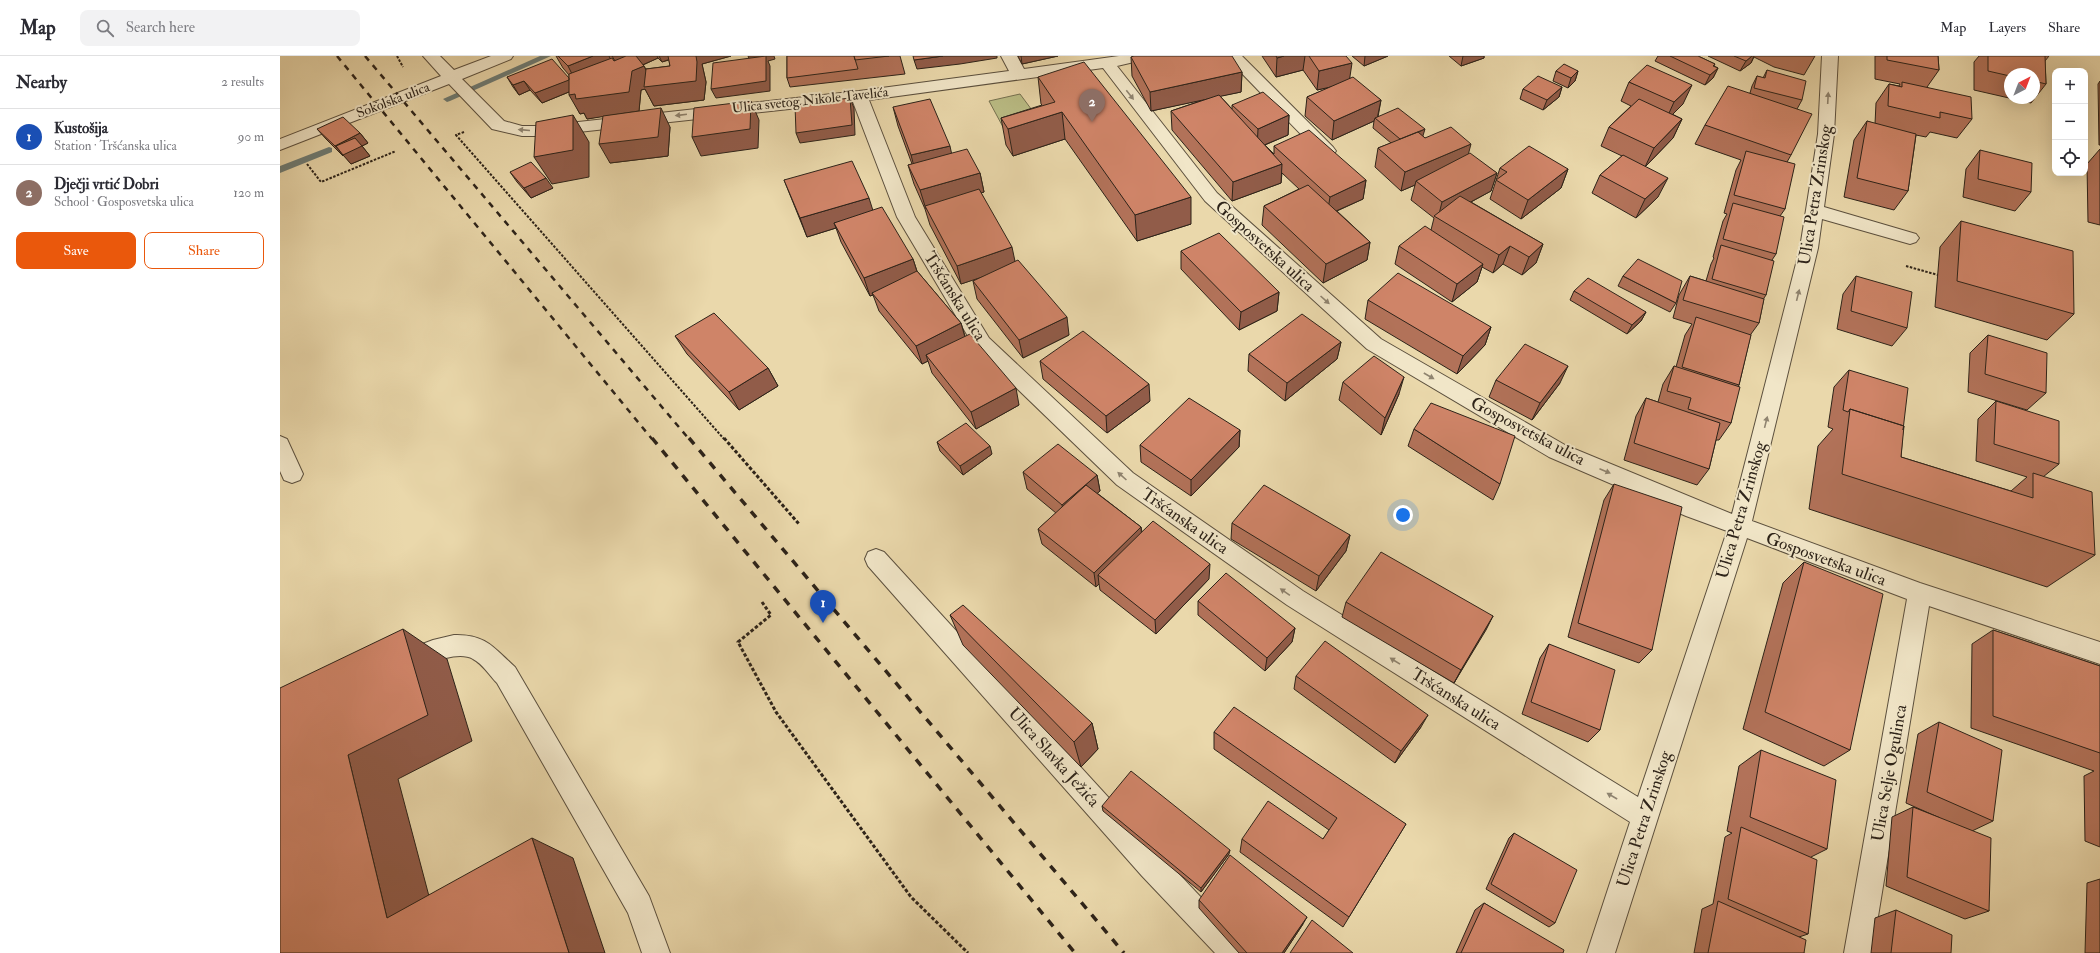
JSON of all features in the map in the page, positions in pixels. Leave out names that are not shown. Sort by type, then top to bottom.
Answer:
[{"type":"street","name":"Ulica svetog Nikole Tavelića","points":[[431,56],[498,125],[522,131],[542,131],[859,96],[1108,63],[1141,56]]},
{"type":"street","name":"Sokolska ulica","points":[[285,143],[459,86],[505,56]]},
{"type":"street","points":[[1009,56],[1019,74]]},
{"type":"street","points":[[1233,56],[1328,151]]},
{"type":"street","name":"Ulica Petra Zrinskog","points":[[1601,953],[1747,502],[1809,248],[1826,134],[1830,56]]},
{"type":"street","name":"Gosposvetska ulica","points":[[1108,63],[1113,73],[1211,197],[1374,344],[1558,451],[1738,527],[1920,593],[2100,653]]},
{"type":"street","name":"Tršćanska ulica","points":[[859,96],[906,217],[982,342],[1125,479],[1295,598],[1611,796],[1646,816]]},
{"type":"street","points":[[280,126],[285,143]]},
{"type":"street","points":[[1815,211],[1910,238]]},
{"type":"street","points":[[280,445],[292,474]]},
{"type":"street","name":"Ulica Slavka Ježića","points":[[876,559],[1152,866],[1234,953]]},
{"type":"street","name":"Ulica Selje Ogulinca","points":[[1858,953],[1920,593]]},
{"type":"street","points":[[382,672],[433,649],[465,646],[482,650],[506,675],[639,906],[656,953]]},
{"type":"path","points":[[470,129],[456,135],[799,524]]},
{"type":"path","points":[[312,170],[321,182],[396,150]]},
{"type":"path","points":[[762,602],[771,615],[738,642],[776,712],[910,897],[968,953]]},
{"type":"green space","points":[[1020,94],[1046,129],[1010,140],[989,101]]},
{"type":"building","points":[[558,56],[593,56],[568,66]]},
{"type":"building","points":[[626,56],[636,56],[644,66],[632,71],[629,92],[576,99],[575,94],[569,95],[569,74],[612,58],[614,61]]},
{"type":"building","points":[[668,56],[696,56],[696,81],[644,87],[646,69],[670,66]]},
{"type":"building","points":[[766,56],[766,81],[711,89],[713,63]]},
{"type":"building","points":[[787,56],[854,56],[858,69],[787,78]]},
{"type":"building","points":[[854,56],[889,56],[855,60]]},
{"type":"building","points":[[913,56],[943,56],[914,60]]},
{"type":"building","points":[[1232,56],[1242,72],[1150,92],[1131,57]]},
{"type":"building","points":[[1309,56],[1346,56],[1352,63],[1319,71]]},
{"type":"building","points":[[1670,56],[1698,56],[1715,64],[1713,66],[1718,68],[1710,75]]},
{"type":"building","points":[[1734,56],[1752,56],[1746,61]]},
{"type":"building","points":[[1887,56],[1938,56],[1939,70],[1887,60]]},
{"type":"building","points":[[1988,56],[2045,56],[2046,84],[2040,82],[2040,68],[2004,68],[2004,75],[1988,71]]},
{"type":"building","points":[[552,59],[569,78],[569,80],[535,93],[524,81],[513,85],[507,77]]},
{"type":"building","points":[[1084,62],[1191,197],[1135,215],[1062,112],[1008,129],[1001,118],[1055,102],[1038,77]]},
{"type":"building","points":[[1564,64],[1578,71],[1571,78],[1556,71]]},
{"type":"building","points":[[1647,65],[1692,85],[1674,102],[1629,82]]},
{"type":"building","points":[[1767,70],[1806,81],[1802,100],[1754,88],[1757,76],[1765,78]]},
{"type":"building","points":[[1538,76],[1562,87],[1547,100],[1523,89]]},
{"type":"building","points":[[1353,77],[1381,100],[1334,121],[1307,97]]},
{"type":"building","points":[[1902,82],[1971,97],[1972,119],[1940,112],[1940,118],[1888,106],[1889,84],[1902,87]]},
{"type":"building","points":[[1728,86],[1812,114],[1791,155],[1705,125]]},
{"type":"building","points":[[1263,92],[1289,115],[1258,129],[1232,105]]},
{"type":"building","points":[[1219,95],[1282,164],[1233,182],[1171,111]]},
{"type":"building","points":[[850,98],[852,125],[796,133],[795,105]]},
{"type":"building","points":[[930,99],[950,146],[911,155],[893,107]]},
{"type":"building","points":[[1639,99],[1682,119],[1654,148],[1609,127]]},
{"type":"building","points":[[751,101],[750,129],[692,137],[694,108]]},
{"type":"building","points":[[661,108],[658,137],[599,144],[603,116]]},
{"type":"building","points":[[1398,108],[1425,129],[1400,139],[1375,118]]},
{"type":"building","points":[[573,115],[573,150],[534,157],[536,122]]},
{"type":"building","points":[[343,117],[360,133],[335,146],[317,129]]},
{"type":"building","points":[[1867,121],[1916,134],[1908,191],[1857,178]]},
{"type":"building","points":[[1451,127],[1471,144],[1405,172],[1378,148],[1418,132],[1425,138]]},
{"type":"building","points":[[1309,130],[1366,180],[1330,197],[1274,146]]},
{"type":"building","points":[[355,138],[362,146],[343,155],[336,146]]},
{"type":"building","points":[[1529,146],[1568,169],[1528,200],[1496,180],[1507,172],[1500,168]]},
{"type":"building","points":[[967,149],[980,173],[920,190],[908,165]]},
{"type":"building","points":[[1980,150],[2032,163],[2031,192],[1978,179]]},
{"type":"building","points":[[1746,151],[1795,164],[1785,209],[1734,195]]},
{"type":"building","points":[[1470,153],[1497,173],[1442,202],[1416,181]]},
{"type":"building","points":[[1623,155],[1668,178],[1645,199],[1600,175]]},
{"type":"building","points":[[852,161],[869,198],[800,218],[784,180]]},
{"type":"building","points":[[531,162],[546,178],[524,188],[510,172]]},
{"type":"building","points":[[1308,185],[1370,242],[1326,264],[1264,206]]},
{"type":"building","points":[[979,189],[1012,247],[957,266],[925,206]]},
{"type":"building","points":[[1460,196],[1543,244],[1529,257],[1510,246],[1499,255],[1434,216]]},
{"type":"building","points":[[1733,203],[1784,217],[1776,254],[1723,239]]},
{"type":"building","points":[[882,207],[913,259],[864,278],[834,223]]},
{"type":"building","points":[[1961,221],[2073,251],[2074,314],[1957,281]]},
{"type":"building","points":[[1425,226],[1483,264],[1457,284],[1399,246]]},
{"type":"building","points":[[1219,233],[1279,292],[1241,312],[1181,251]]},
{"type":"building","points":[[1721,245],[1774,261],[1766,295],[1712,279]]},
{"type":"building","points":[[1638,259],[1682,281],[1676,303],[1623,276]]},
{"type":"building","points":[[1018,260],[1067,317],[1019,340],[973,281]]},
{"type":"building","points":[[917,271],[961,323],[916,346],[872,293]]},
{"type":"building","points":[[1398,273],[1491,327],[1463,356],[1368,300]]},
{"type":"building","points":[[1690,276],[1764,299],[1759,323],[1683,300]]},
{"type":"building","points":[[1856,276],[1912,292],[1907,328],[1851,311]]},
{"type":"building","points":[[1588,278],[1646,312],[1632,325],[1574,291]]},
{"type":"building","points":[[714,313],[768,368],[729,392],[675,336]]},
{"type":"building","points":[[1302,314],[1341,342],[1287,383],[1249,354]]},
{"type":"building","points":[[1696,317],[1751,335],[1739,385],[1682,367]]},
{"type":"building","points":[[1083,331],[1149,384],[1106,416],[1040,361]]},
{"type":"building","points":[[970,334],[1016,388],[971,412],[926,355]]},
{"type":"building","points":[[1988,335],[2047,353],[2046,393],[1985,374]]},
{"type":"building","points":[[1525,344],[1568,366],[1540,403],[1496,380]]},
{"type":"building","points":[[1374,356],[1404,377],[1385,418],[1343,382]]},
{"type":"building","points":[[1674,366],[1740,387],[1731,423],[1688,409],[1691,398],[1667,391]]},
{"type":"building","points":[[1849,370],[1908,388],[1903,426],[1850,409],[1848,412],[1843,410]]},
{"type":"building","points":[[1189,398],[1240,430],[1191,480],[1140,445]]},
{"type":"building","points":[[1646,398],[1720,423],[1709,469],[1634,443]]},
{"type":"building","points":[[1996,401],[2059,421],[2059,464],[1994,444]]},
{"type":"building","points":[[1431,403],[1515,436],[1500,484],[1414,429]]},
{"type":"building","points":[[1850,409],[1904,426],[1901,457],[2033,498],[2033,473],[2092,492],[2095,555],[1842,474]]},
{"type":"building","points":[[966,423],[990,446],[960,466],[937,442]]},
{"type":"building","points":[[1058,444],[1097,475],[1062,505],[1023,472]]},
{"type":"building","points":[[1614,484],[1682,507],[1652,650],[1578,623]]},
{"type":"building","points":[[1086,485],[1141,527],[1094,573],[1038,529]]},
{"type":"building","points":[[1264,485],[1350,535],[1319,576],[1232,523]]},
{"type":"building","points":[[1153,521],[1210,564],[1155,620],[1098,575]]},
{"type":"building","points":[[1381,552],[1493,616],[1461,670],[1346,602]]},
{"type":"building","points":[[1804,562],[1883,594],[1850,750],[1765,712]]},
{"type":"building","points":[[1226,573],[1295,628],[1267,658],[1198,601]]},
{"type":"building","points":[[963,605],[1092,723],[1074,742],[950,615]]},
{"type":"building","points":[[403,629],[428,715],[348,755],[387,918],[532,838],[569,953],[280,953],[280,688]]},
{"type":"building","points":[[1993,630],[2100,666],[2100,753],[1993,716]]},
{"type":"building","points":[[1325,641],[1428,715],[1401,751],[1296,676]]},
{"type":"building","points":[[1549,644],[1615,670],[1600,730],[1531,702]]},
{"type":"building","points":[[1234,707],[1406,824],[1349,917],[1242,839],[1268,801],[1323,839],[1337,818],[1214,732]]},
{"type":"building","points":[[1939,722],[2002,750],[1993,821],[1927,792]]},
{"type":"building","points":[[1761,750],[1836,780],[1827,849],[1750,817]]},
{"type":"building","points":[[1131,771],[1230,850],[1201,888],[1102,806]]},
{"type":"building","points":[[1913,807],[1991,838],[1989,911],[1907,877]]},
{"type":"building","points":[[1741,827],[1817,860],[1808,934],[1728,899]]},
{"type":"building","points":[[1514,833],[1577,870],[1555,923],[1491,884]]},
{"type":"building","points":[[1230,855],[1307,917],[1282,953],[1247,953],[1199,900]]},
{"type":"building","points":[[1718,901],[1806,940],[1804,953],[1708,953]]},
{"type":"building","points":[[1484,903],[1564,950],[1563,953],[1461,953]]},
{"type":"building","points":[[1896,910],[1952,935],[1951,953],[1891,953]]},
{"type":"building","points":[[1312,920],[1353,953],[1290,953]]},
{"type":"waterway","points":[[447,99],[547,56]]},
{"type":"waterway","points":[[280,170],[329,150]]},
{"type":"railway","points":[[337,56],[652,439]]},
{"type":"railway","points":[[365,56],[689,439]]},
{"type":"railway","points":[[652,438],[1075,953]]},
{"type":"railway","points":[[689,438],[1124,953]]},
{"type":"place","name":"Dječji vrtić Dobri","points":[[1092,122]]},
{"type":"place","name":"Kustošija","points":[[823,623]]}]
